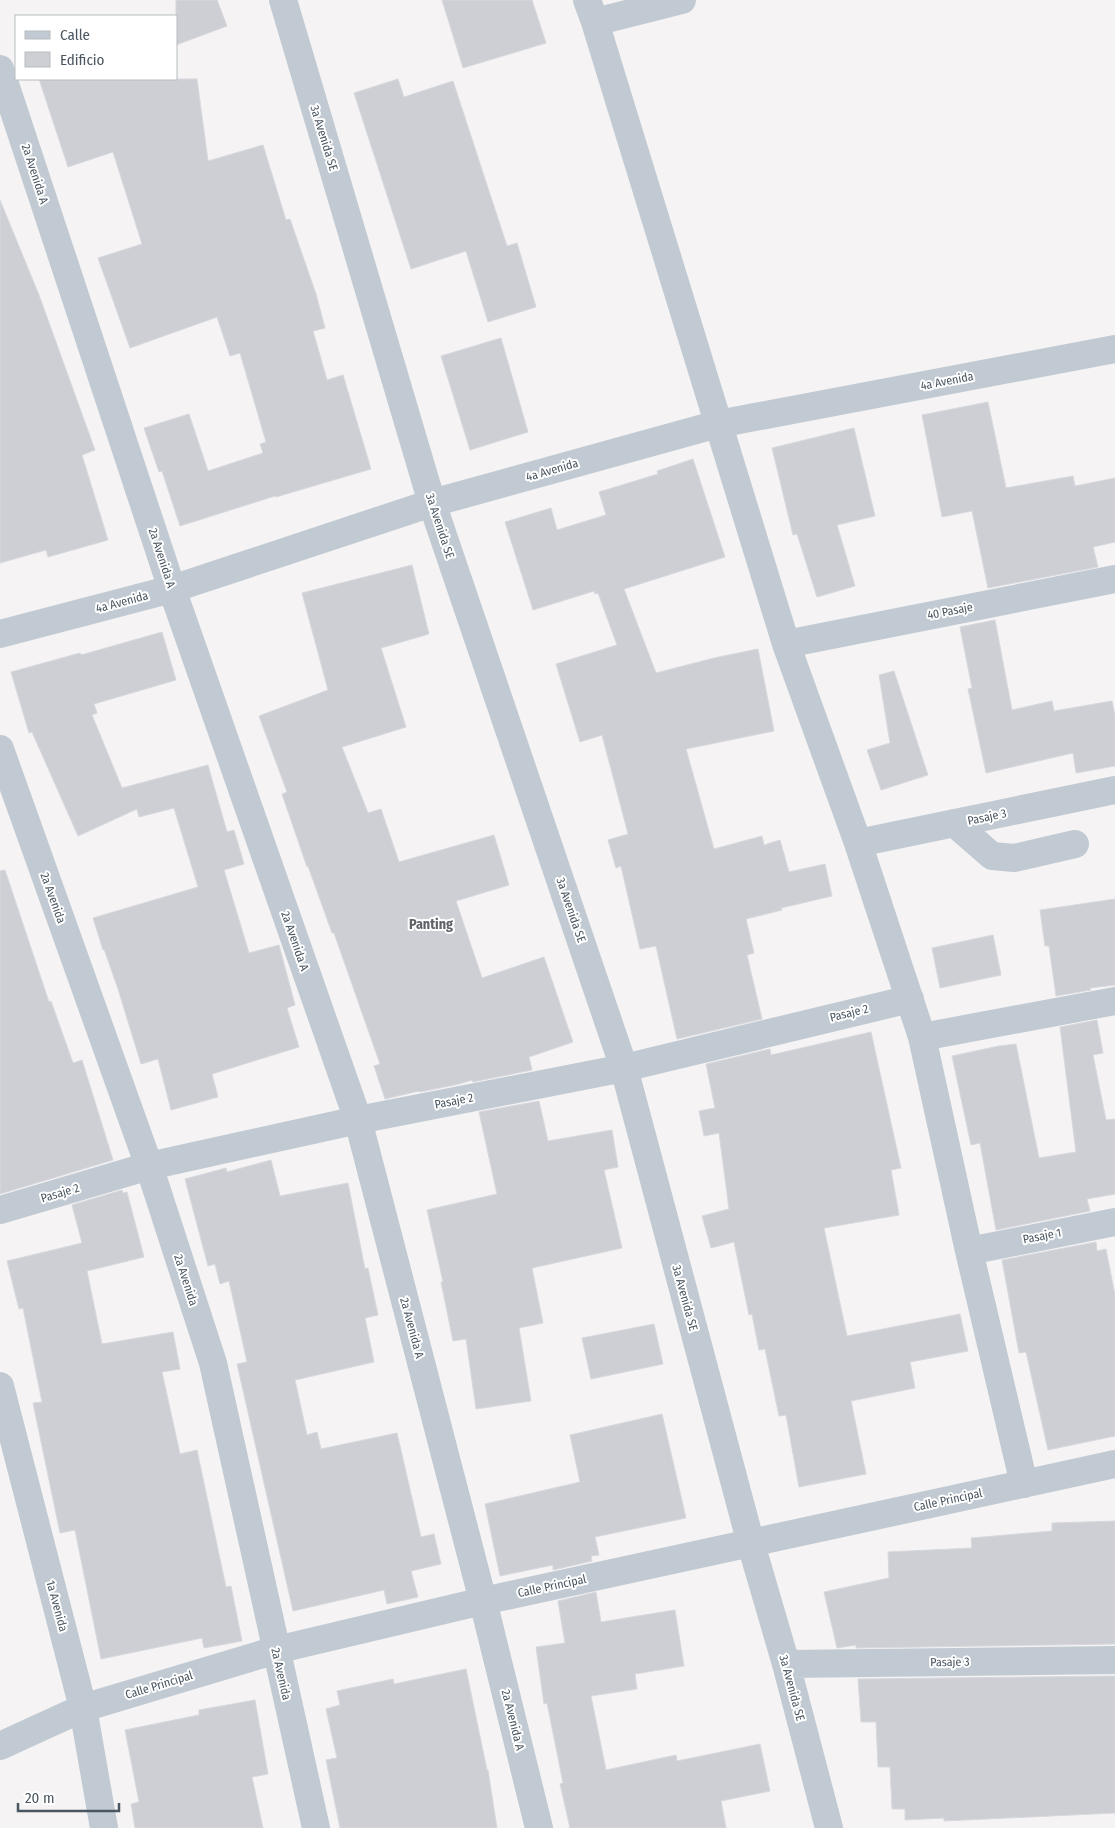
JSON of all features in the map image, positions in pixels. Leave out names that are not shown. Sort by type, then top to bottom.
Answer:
[{"type":"street","name":"3a Avenida SE","points":[[283,0],[432,504],[624,1068],[751,1544],[786,1664],[828,1828]]},
{"type":"street","points":[[682,0],[591,11],[786,644],[858,843],[922,1036],[968,1250],[1024,1484]]},
{"type":"street","name":"2a Avenida A","points":[[0,69],[172,589],[358,1120],[483,1600],[539,1828]]},
{"type":"street","name":"4a Avenida","points":[[0,634],[172,589],[432,504],[718,424],[1115,349]]},
{"type":"street","name":"40 Pasaje","points":[[786,644],[1115,579]]},
{"type":"street","name":"2a Avenida","points":[[0,749],[149,1166],[213,1363],[316,1828]]},
{"type":"street","name":"Pasaje 3","points":[[858,843],[1115,790]]},
{"type":"street","points":[[954,824],[992,856],[1014,858],[1075,844]]},
{"type":"street","name":"Pasaje 2","points":[[0,1210],[149,1166],[358,1120],[624,1068],[910,998]]},
{"type":"street","points":[[922,1036],[1115,1001]]},
{"type":"street","name":"Pasaje 1","points":[[968,1250],[1115,1222]]},
{"type":"street","name":"1a Avenida","points":[[0,1386],[5,1424],[83,1708],[104,1828]]},
{"type":"street","name":"Calle Principal","points":[[1,1740],[83,1708],[276,1650],[483,1600],[751,1544],[1115,1464]]},
{"type":"street","name":"Pasaje 3","points":[[786,1664],[1115,1660]]},
{"type":"building","points":[[176,0],[217,0],[227,26],[178,44],[178,15],[176,15]]},
{"type":"building","points":[[442,0],[532,0],[546,43],[463,68]]},
{"type":"building","points":[[197,79],[208,161],[263,145],[286,220],[290,219],[316,294],[325,328],[313,331],[327,380],[343,375],[371,469],[275,496],[180,526],[162,471],[159,472],[144,428],[189,414],[208,471],[263,453],[260,444],[266,442],[240,353],[230,356],[217,317],[130,348],[98,258],[142,244],[113,152],[68,167],[39,80]]},
{"type":"building","points":[[398,79],[404,97],[453,81],[507,246],[517,243],[536,307],[488,322],[466,251],[411,269],[354,93]]},
{"type":"building","points":[[0,200],[39,295],[95,450],[82,455],[108,540],[48,557],[46,550],[0,563]]},
{"type":"building","points":[[501,338],[528,432],[470,450],[441,356]]},
{"type":"building","points":[[988,402],[1006,488],[1073,476],[1075,486],[1115,478],[1115,542],[1093,547],[1098,567],[988,588],[972,511],[942,517],[922,415]]},
{"type":"building","points":[[854,428],[875,516],[837,525],[855,586],[817,597],[797,534],[793,535],[772,448]]},
{"type":"building","points":[[693,459],[725,557],[624,589],[656,673],[758,649],[774,731],[686,749],[714,849],[762,836],[764,845],[780,840],[789,872],[825,864],[832,896],[781,908],[782,910],[746,919],[754,953],[747,955],[762,1019],[677,1039],[656,946],[640,949],[621,866],[616,868],[608,840],[628,834],[602,735],[580,742],[556,664],[617,645],[598,593],[595,594],[594,591],[533,610],[505,522],[551,508],[557,530],[606,515],[599,492],[658,474],[657,471]]},
{"type":"building","points":[[412,565],[429,634],[381,648],[406,727],[342,747],[368,813],[381,809],[399,862],[494,835],[509,885],[456,901],[482,978],[544,957],[573,1042],[529,1057],[532,1070],[473,1082],[472,1080],[385,1099],[374,1066],[380,1064],[334,933],[332,933],[307,867],[282,794],[287,792],[259,716],[328,690],[302,593]]},
{"type":"building","points":[[995,620],[1012,710],[1052,701],[1054,711],[1112,701],[1115,716],[1115,766],[1076,773],[1073,753],[986,773],[968,689],[972,688],[960,627]]},
{"type":"building","points":[[162,632],[176,680],[94,704],[97,713],[92,715],[122,788],[208,765],[227,832],[234,830],[244,864],[224,870],[249,953],[279,945],[295,1005],[287,1008],[299,1047],[212,1074],[218,1097],[171,1110],[158,1059],[141,1064],[118,989],[93,918],[198,887],[174,808],[139,817],[137,809],[78,836],[32,732],[29,733],[11,672]]},
{"type":"building","points":[[894,671],[928,775],[881,790],[867,750],[890,743],[879,675]]},
{"type":"building","points":[[5,870],[49,1002],[51,1001],[73,1063],[82,1060],[113,1160],[0,1194],[0,871]]},
{"type":"building","points":[[1115,899],[1115,985],[1090,988],[1091,990],[1056,996],[1049,946],[1045,946],[1040,910]]},
{"type":"building","points":[[993,935],[1001,975],[940,988],[932,948]]},
{"type":"building","points":[[1097,1020],[1103,1053],[1093,1055],[1106,1120],[1115,1119],[1115,1194],[1087,1199],[1090,1211],[996,1230],[980,1143],[971,1145],[952,1056],[1016,1044],[1039,1158],[1076,1152],[1060,1027]]},
{"type":"building","points":[[871,1032],[901,1168],[891,1170],[899,1215],[824,1228],[847,1336],[960,1314],[968,1351],[910,1362],[915,1388],[851,1401],[866,1474],[799,1487],[786,1415],[779,1416],[765,1349],[759,1350],[752,1314],[749,1315],[734,1242],[711,1248],[702,1216],[729,1209],[719,1133],[704,1136],[699,1111],[715,1108],[706,1064],[770,1049],[771,1055]]},
{"type":"building","points":[[539,1101],[548,1141],[612,1130],[618,1167],[604,1170],[622,1248],[532,1268],[543,1323],[519,1328],[531,1401],[476,1409],[466,1339],[453,1341],[441,1282],[443,1282],[427,1210],[497,1194],[479,1112]]},
{"type":"building","points":[[271,1160],[280,1196],[348,1183],[365,1269],[368,1268],[378,1315],[365,1318],[374,1362],[295,1380],[307,1435],[317,1432],[321,1449],[397,1433],[421,1537],[434,1534],[441,1564],[411,1571],[418,1597],[387,1604],[384,1590],[293,1611],[237,1364],[247,1362],[229,1281],[220,1284],[215,1264],[208,1266],[185,1179],[226,1168],[227,1172]]},
{"type":"building","points":[[122,1190],[123,1193],[127,1192],[144,1257],[87,1271],[102,1344],[173,1332],[180,1369],[162,1372],[180,1454],[197,1450],[226,1587],[231,1586],[242,1641],[204,1648],[202,1638],[101,1659],[75,1530],[60,1533],[33,1403],[42,1402],[23,1308],[19,1309],[7,1261],[82,1243],[72,1205]]},
{"type":"building","points":[[1096,1242],[1097,1251],[1106,1249],[1115,1295],[1115,1436],[1048,1450],[1026,1352],[1019,1353],[1002,1260]]},
{"type":"building","points":[[654,1324],[663,1364],[591,1379],[582,1338]]},
{"type":"building","points":[[662,1414],[686,1518],[595,1537],[599,1555],[591,1556],[592,1561],[553,1570],[553,1565],[500,1576],[485,1504],[580,1482],[570,1435]]},
{"type":"building","points":[[1115,1521],[1115,1644],[856,1648],[856,1645],[837,1648],[824,1592],[889,1578],[888,1552],[972,1548],[971,1538],[1052,1531],[1052,1523]]},
{"type":"building","points":[[596,1592],[601,1622],[675,1610],[684,1666],[635,1674],[637,1689],[591,1696],[606,1770],[676,1755],[677,1761],[760,1744],[770,1791],[721,1801],[726,1828],[570,1828],[560,1784],[563,1783],[547,1703],[544,1704],[536,1647],[565,1643],[558,1601]]},
{"type":"building","points":[[466,1669],[488,1770],[497,1828],[340,1828],[326,1760],[337,1758],[326,1709],[340,1705],[337,1691],[393,1679],[394,1684]]},
{"type":"building","points":[[1115,1676],[1115,1813],[944,1821],[944,1818],[905,1820],[905,1809],[892,1809],[890,1767],[878,1767],[876,1722],[861,1722],[858,1679]]},
{"type":"building","points":[[255,1700],[268,1774],[252,1777],[263,1828],[135,1828],[131,1804],[139,1802],[125,1730],[199,1715],[199,1710]]},
{"type":"district","name":"Panting","points":[[431,924]]}]
